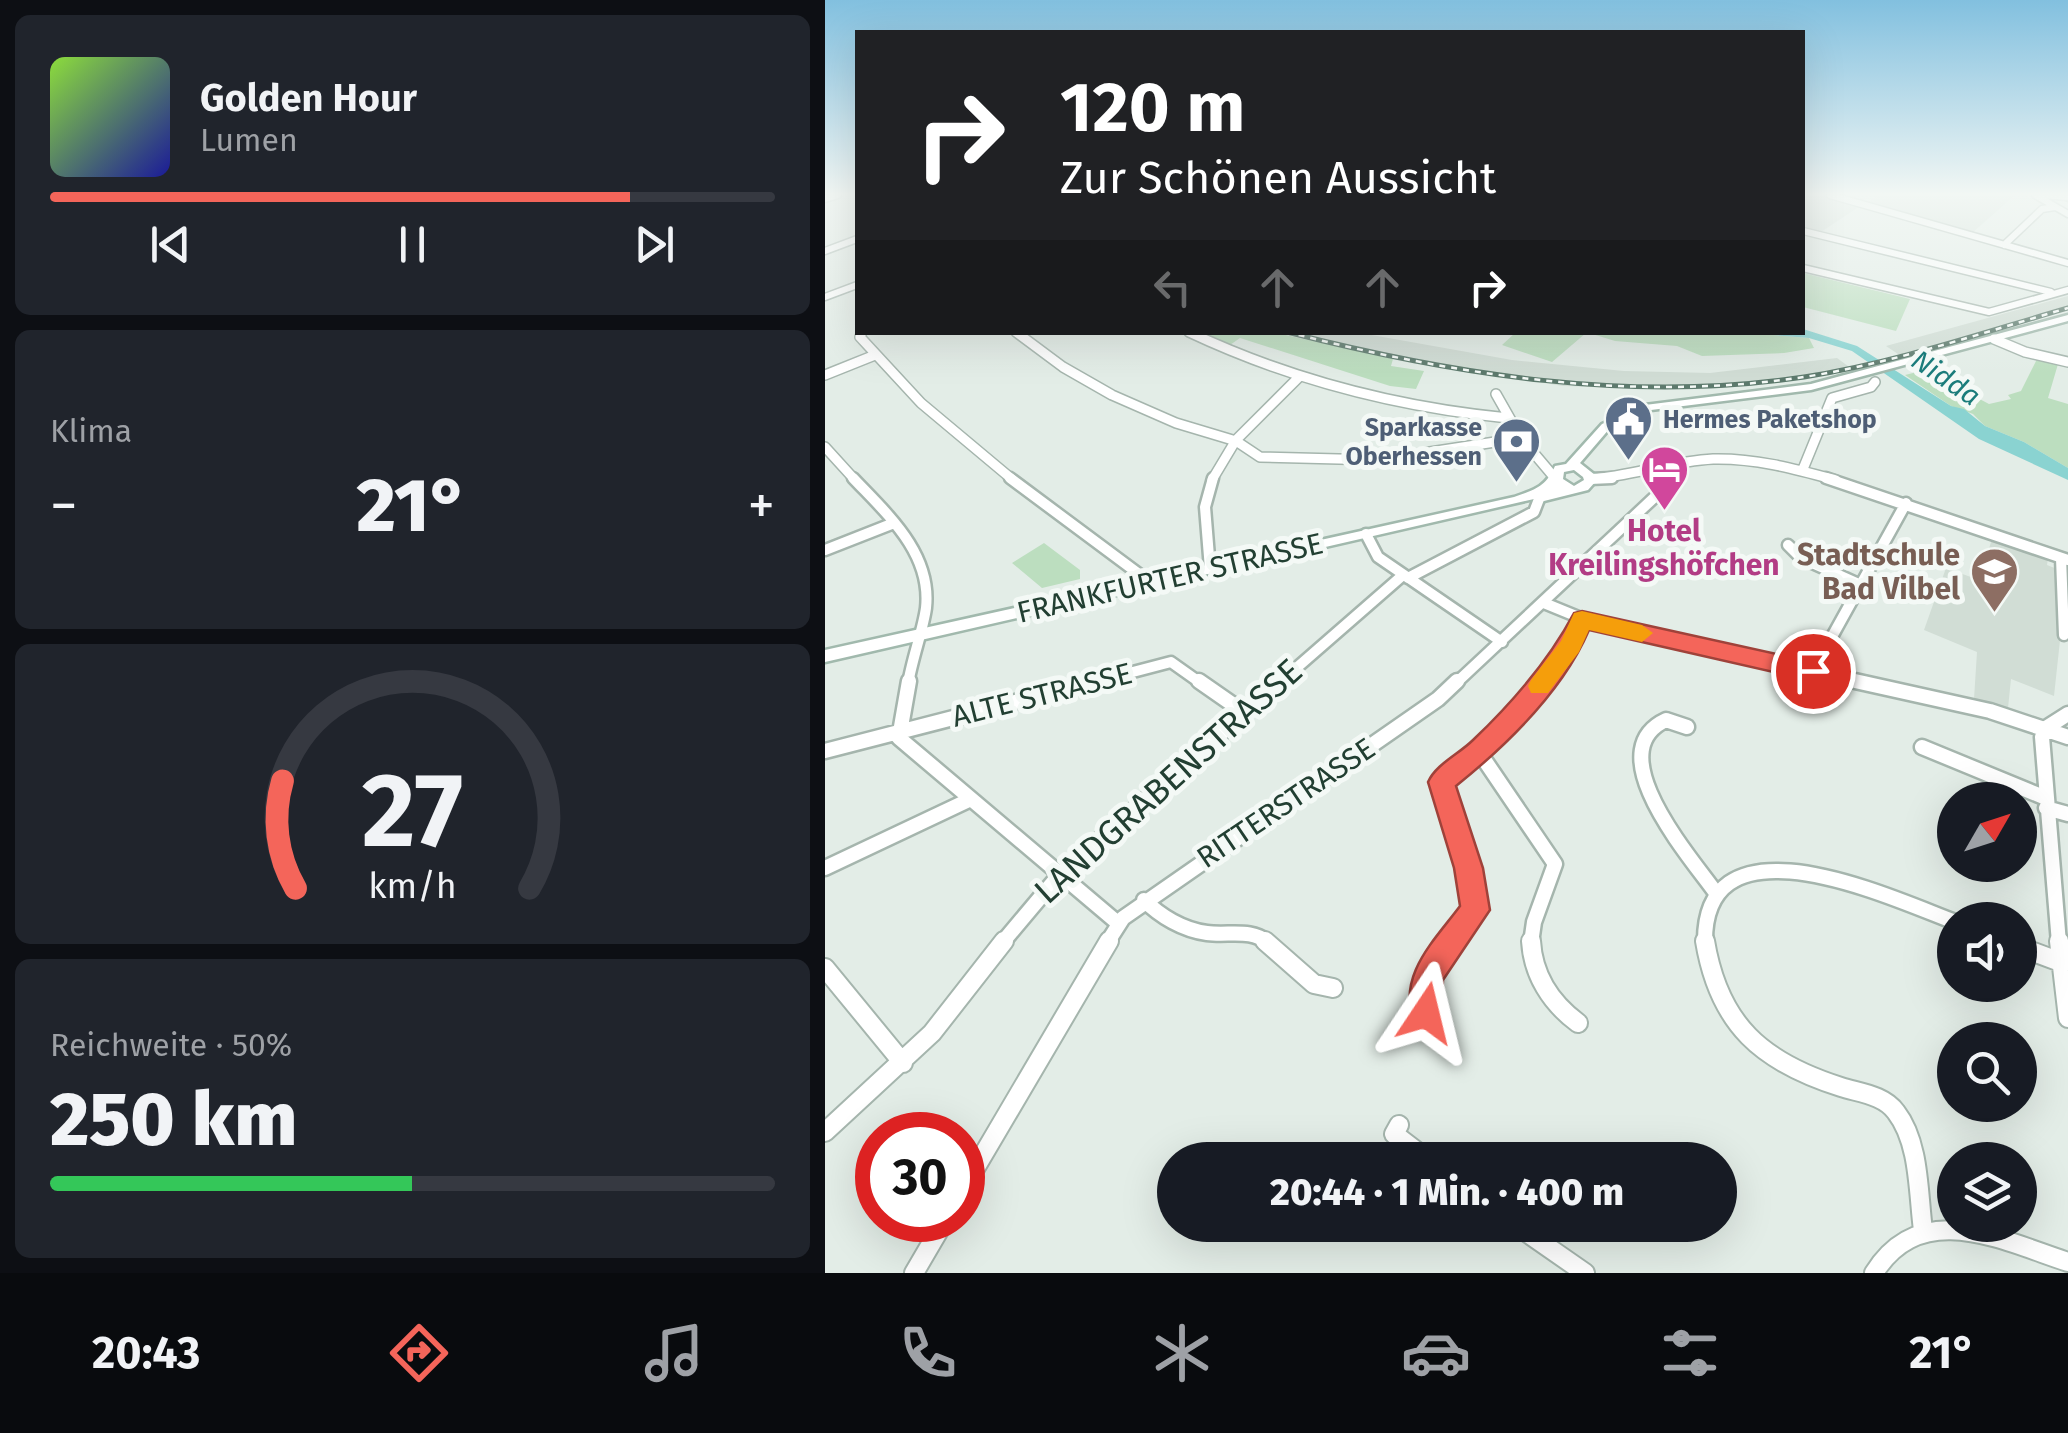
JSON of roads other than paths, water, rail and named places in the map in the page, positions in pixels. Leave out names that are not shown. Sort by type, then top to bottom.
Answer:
[{"type":"main road","points":[[1569,476],[1619,419],[1659,405],[1797,390],[2068,318]]},
{"type":"main road","name":"FRANKFURTER STRASSE","points":[[1516,501],[1539,499],[1569,476]]},
{"type":"main road","name":"FRANKFURTER STRASSE","points":[[825,656],[1516,501],[1569,476]]},
{"type":"street","points":[[1898,254],[2055,293]]},
{"type":"street","points":[[2036,254],[2068,263]]},
{"type":"street","points":[[1805,268],[1989,312],[2068,290]]},
{"type":"street","points":[[825,298],[855,287]]},
{"type":"street","points":[[860,335],[905,388],[1012,479],[1139,574],[1143,584]]},
{"type":"street","points":[[1021,335],[1063,367],[1121,400],[1175,423],[1236,441],[1260,458]]},
{"type":"street","points":[[1196,335],[1298,378],[1406,406],[1508,418]]},
{"type":"street","points":[[1995,339],[2025,352],[2068,362]]},
{"type":"street","points":[[825,374],[875,356]]},
{"type":"street","points":[[1211,569],[1202,528],[1203,502],[1236,441],[1298,378]]},
{"type":"street","points":[[1803,468],[1832,398],[1871,387],[1875,382]]},
{"type":"street","points":[[1496,394],[1532,452],[1569,476]]},
{"type":"street","points":[[1224,457],[1378,460],[1521,438]]},
{"type":"street","points":[[828,453],[895,522],[913,548],[924,574],[926,608],[915,643],[899,738],[1119,924]]},
{"type":"street","name":"FRANKFURTER STRASSE","points":[[1569,476],[1654,470],[1720,458],[1764,460],[1803,468],[2066,557]]},
{"type":"street","name":"RITTERSTRASSE","points":[[985,1152],[1119,924],[1144,900],[1438,699],[1659,492],[1663,481],[1654,470]]},
{"type":"street","name":"LANDGRABENSTRASSE","points":[[825,1132],[903,1064],[963,996],[1027,908],[1060,874],[1405,576],[1534,512],[1539,499]]},
{"type":"street","points":[[1813,671],[1906,503]]},
{"type":"street","points":[[825,550],[895,522]]},
{"type":"street","points":[[1366,534],[1376,556],[1502,642]]},
{"type":"street","points":[[1789,545],[1801,558],[1861,585]]},
{"type":"street","points":[[2064,635],[2066,557]]},
{"type":"street","points":[[1544,603],[1582,620],[1989,711],[2068,737]]},
{"type":"street","points":[[1426,1013],[1429,974],[1475,910],[1468,868],[1442,788],[1443,778],[1479,752],[1547,678],[1571,646],[1582,620]]},
{"type":"street","name":"ALTE STRASSE","points":[[825,750],[1171,662],[1245,713]]},
{"type":"street","points":[[2066,716],[2046,728],[2042,737],[2046,803],[2061,895],[2068,1018]]},
{"type":"street","points":[[1687,727],[1660,720],[1642,746],[1641,775],[1649,794],[1717,893]]},
{"type":"street","points":[[1922,746],[2068,814]]},
{"type":"street","points":[[1479,752],[1555,864],[1531,932],[1531,948],[1553,1003],[1578,1023]]},
{"type":"street","points":[[825,868],[971,799]]},
{"type":"street","points":[[1923,1230],[1911,1142],[1898,1112],[1886,1101],[1790,1067],[1755,1044],[1728,1014],[1712,984],[1705,952],[1705,923],[1717,893],[1749,873],[1785,870],[1937,916]]},
{"type":"street","points":[[1144,900],[1160,916],[1204,933],[1256,934],[1314,984],[1333,988]]},
{"type":"street","points":[[2037,953],[2063,963]]},
{"type":"street","points":[[825,968],[903,1064]]},
{"type":"street","points":[[1399,1125],[1393,1134],[1404,1142]]},
{"type":"street","points":[[1874,1273],[1887,1250],[1923,1230],[1971,1233],[2068,1262]]},
{"type":"street","points":[[914,1273],[932,1242]]},
{"type":"street","points":[[1540,1242],[1585,1273]]},
{"type":"water","points":[[1805,330],[1857,346],[1951,406],[1964,409],[1985,426],[2024,442],[2068,468],[2068,480],[1979,439],[1852,351],[1809,338],[1773,335],[1805,335]]},
{"type":"railway","points":[[1300,335],[1479,372],[1609,386],[1674,387],[1739,384],[1838,371],[1937,347],[2068,308]]},
{"type":"place","name":"Hermes Paketshop","points":[[1628,462]]},
{"type":"place","name":"Sparkasse Oberhessen","points":[[1517,484]]},
{"type":"place","name":"Hotel Kreilingshöfchen","points":[[1664,512]]},
{"type":"place","name":"Stadtschule Bad Vilbel","points":[[1995,614]]},
{"type":"water label","name":"Nidda","points":[[1946,378]]}]
